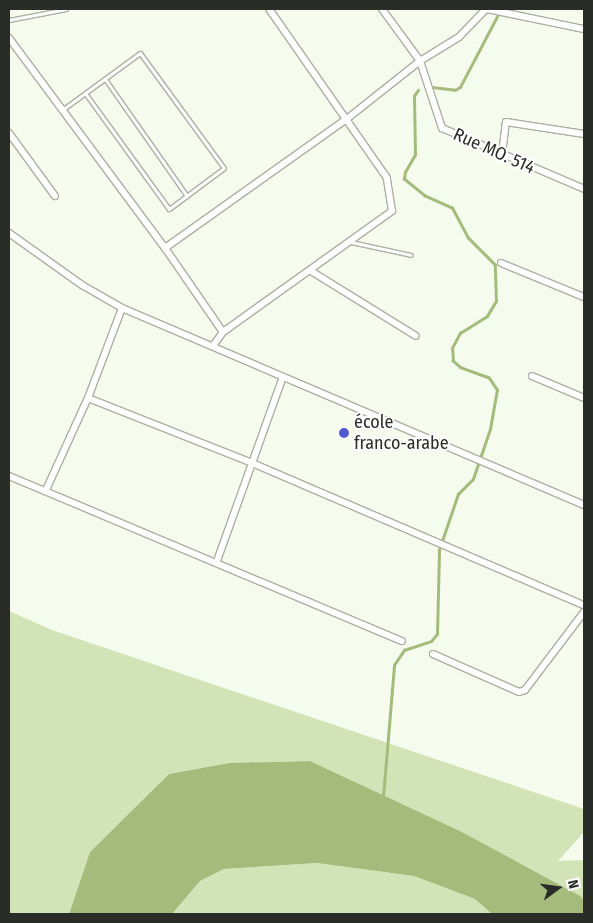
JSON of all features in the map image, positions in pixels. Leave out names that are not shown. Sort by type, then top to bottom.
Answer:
[{"type":"street","points":[[213,346],[223,332],[311,271],[392,211],[387,178],[348,118],[270,9]]},
{"type":"street","name":"Rue MO. 514","points":[[382,9],[420,61],[442,128],[584,189]]},
{"type":"street","points":[[165,248],[348,118],[420,61],[459,37],[487,9],[584,29]]},
{"type":"street","points":[[9,38],[165,248],[223,332]]},
{"type":"street","points":[[502,154],[506,122],[584,134]]},
{"type":"street","points":[[9,132],[55,196]]},
{"type":"street","points":[[9,233],[82,285],[122,308],[213,346],[282,379],[495,466],[584,505]]},
{"type":"street","points":[[501,263],[584,297]]},
{"type":"street","points":[[311,271],[416,336]]},
{"type":"street","points":[[46,490],[88,398],[122,308]]},
{"type":"street","points":[[532,376],[584,398]]},
{"type":"street","points":[[217,561],[282,379]]},
{"type":"street","points":[[88,398],[252,463],[584,605]]},
{"type":"street","points":[[9,476],[217,561],[402,641]]},
{"type":"street","points":[[433,654],[519,692],[525,690],[584,612]]},
{"type":"lane","points":[[9,20],[66,9]]},
{"type":"lane","points":[[62,110],[85,93],[105,79],[140,53],[224,168],[169,209],[85,93]]},
{"type":"lane","points":[[105,79],[187,196]]},
{"type":"lane","points":[[350,242],[411,255]]},
{"type":"shaded area","points":[[9,611],[52,630],[584,809],[584,832],[558,861],[584,860],[584,901],[460,831],[310,761],[229,763],[169,774],[90,852],[69,914],[9,914]]},
{"type":"shaded area","points":[[310,761],[460,831],[580,896],[584,901],[584,914],[492,914],[475,899],[414,876],[317,863],[224,869],[200,881],[172,914],[69,914],[90,852],[169,774],[229,763]]},
{"type":"shaded area","points":[[317,863],[414,876],[475,899],[492,914],[172,914],[200,881],[224,869]]},
{"type":"waterway","points":[[432,87],[455,90],[460,87],[501,9]]},
{"type":"waterway","points":[[383,797],[394,665],[404,650],[431,641],[437,634],[439,550],[458,494],[473,479],[490,429],[497,390],[489,378],[461,368],[453,361],[452,348],[460,333],[487,316],[496,301],[495,265],[468,238],[452,208],[425,196],[404,179],[405,172],[415,155],[414,96],[418,90]]},
{"type":"place","name":"école franco-arabe","points":[[344,433]]}]
